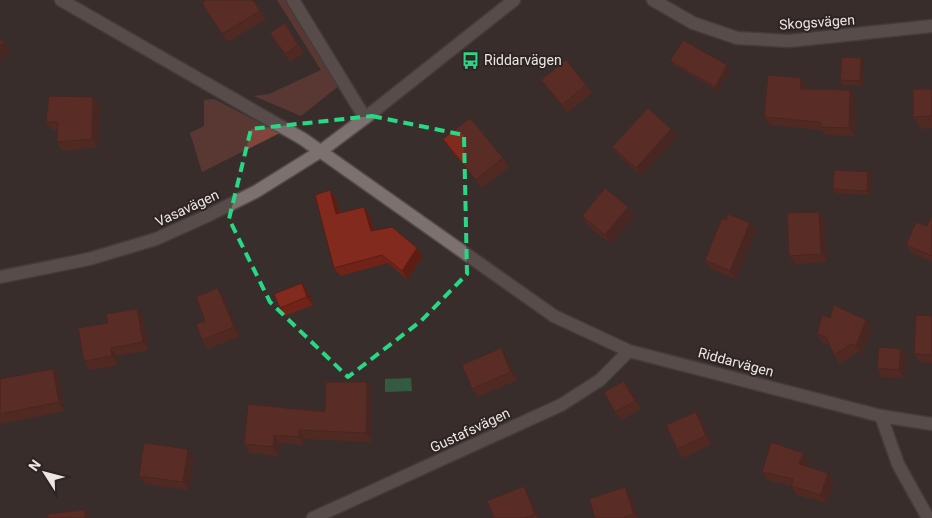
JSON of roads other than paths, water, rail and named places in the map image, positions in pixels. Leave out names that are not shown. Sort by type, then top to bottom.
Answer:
[{"type":"street","name":"Riddarvägen","points":[[61,0],[274,121],[321,151],[554,316],[629,351],[881,416],[932,424]]},
{"type":"street","points":[[293,0],[365,118]]},
{"type":"street","name":"Vasavägen","points":[[0,277],[89,259],[156,239],[258,191],[321,151],[514,0]]},
{"type":"street","name":"Skogsvägen","points":[[653,0],[693,23],[737,38],[789,41],[932,26]]},
{"type":"street","name":"Gustafsvägen","points":[[313,518],[560,405],[600,380],[629,351]]},
{"type":"street","points":[[881,416],[898,464],[928,518]]},
{"type":"place","name":"Riddarvägen","points":[[470,60]]}]
